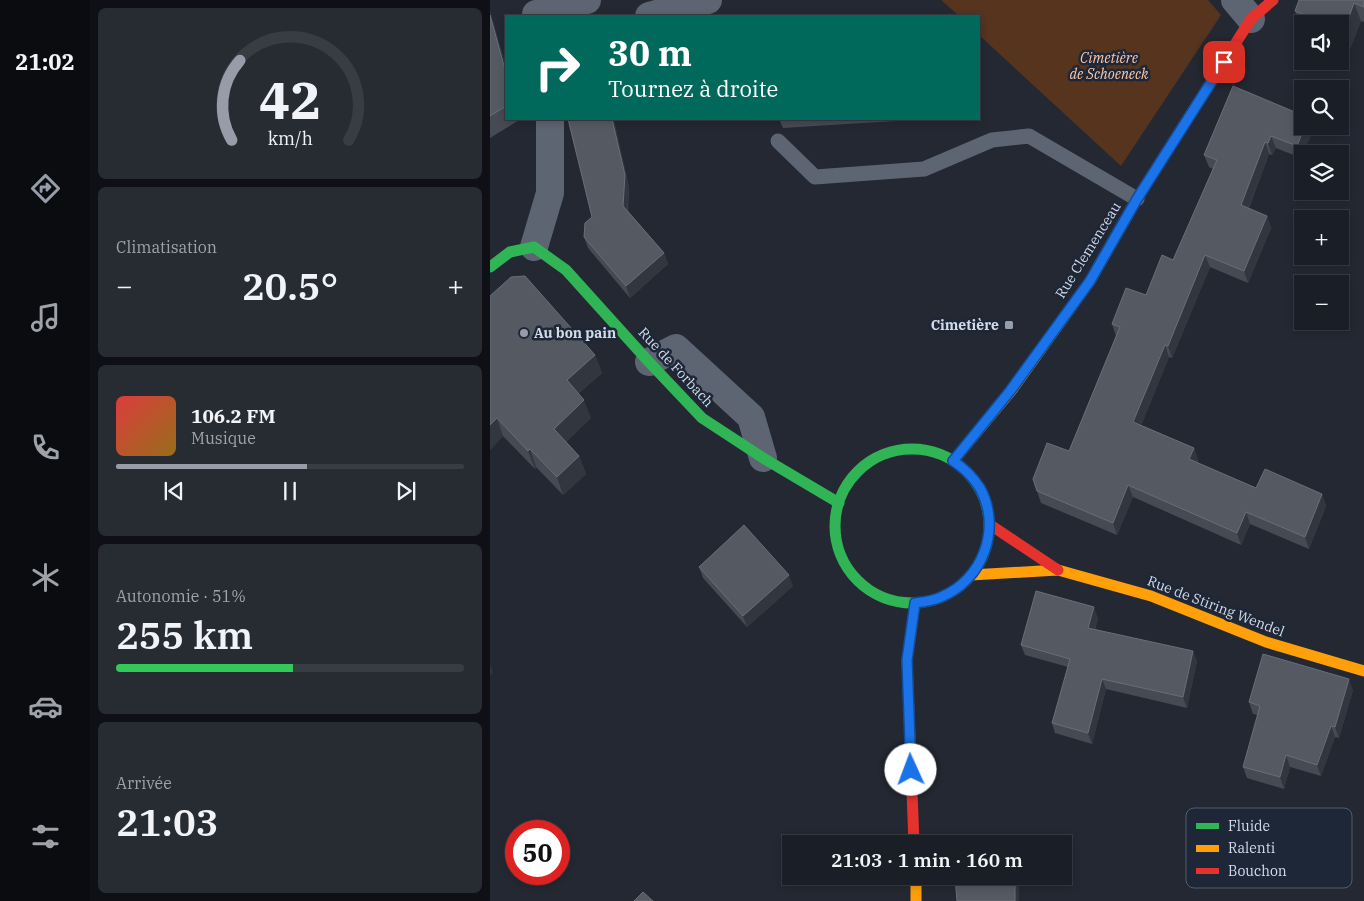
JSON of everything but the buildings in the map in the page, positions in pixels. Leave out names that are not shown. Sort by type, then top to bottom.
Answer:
[{"type":"main road","name":"Rue Clemenceau","points":[[953,461],[1010,391],[1090,281],[1243,9],[1273,0]]},
{"type":"main road","points":[[490,267],[510,252],[534,247]]},
{"type":"main road","name":"Rue de Forbach","points":[[534,247],[566,270],[649,362]]},
{"type":"main road","points":[[900,450],[928,450],[941,454],[953,461],[964,468],[980,488],[988,512],[988,538],[979,564],[962,584],[940,598],[915,603],[900,602],[872,592],[851,572],[838,546],[836,517],[844,490],[857,473],[873,460],[900,450]]},
{"type":"main road","points":[[763,458],[839,503]]},
{"type":"main road","name":"Rue de Stiring Wendel","points":[[989,524],[1058,570],[1151,596],[1266,642],[1364,671]]},
{"type":"main road","name":"Rue de Stiring Wendel","points":[[971,575],[1058,570]]},
{"type":"main road","points":[[914,835],[907,660],[915,603]]},
{"type":"main road","points":[[916,885],[916,901]]},
{"type":"street","points":[[535,10],[587,0]]},
{"type":"street","points":[[653,15],[708,0]]},
{"type":"street","points":[[534,247],[550,193],[550,120]]},
{"type":"street","points":[[649,362],[676,348],[751,417],[763,458]]},
{"type":"lane","points":[[778,141],[815,177],[924,169],[992,140],[1028,136],[1137,199]]},
{"type":"green space","name":"Cimetière de Schoeneck","points":[[941,0],[1208,0],[1221,15],[1121,166],[980,36],[980,15],[958,15]]},
{"type":"traffic: fast","points":[[490,267],[510,252],[534,247],[566,270],[702,418],[763,458],[839,503]]},
{"type":"traffic: fast","points":[[912,449],[941,455],[955,462],[966,472],[976,483],[983,497],[989,526],[983,555],[976,569],[966,580],[955,590],[941,597],[912,603],[883,597],[869,590],[858,580],[848,569],[841,555],[835,526],[841,497],[848,483],[858,472],[869,462],[883,455],[912,449]]},
{"type":"traffic: slow","points":[[953,461],[1011,391],[1090,281],[1138,197]]},
{"type":"traffic: slow","points":[[971,575],[1058,570],[1151,596],[1266,642],[1364,671]]},
{"type":"traffic: slow","points":[[916,885],[916,901]]},
{"type":"traffic: jam","points":[[1138,197],[1251,19],[1273,0]]},
{"type":"traffic: jam","points":[[989,524],[1058,570]]},
{"type":"traffic: jam","points":[[914,835],[907,660],[915,603]]},
{"type":"place","name":"Cimetière","points":[[1009,325]]},
{"type":"place","name":"Au bon pain","points":[[524,333]]},
{"type":"route","points":[[911,770],[907,660],[915,603],[940,598],[962,584],[979,564],[988,538],[988,512],[980,488],[964,468],[953,461],[1010,391],[1090,281],[1137,199],[1224,62]]}]
